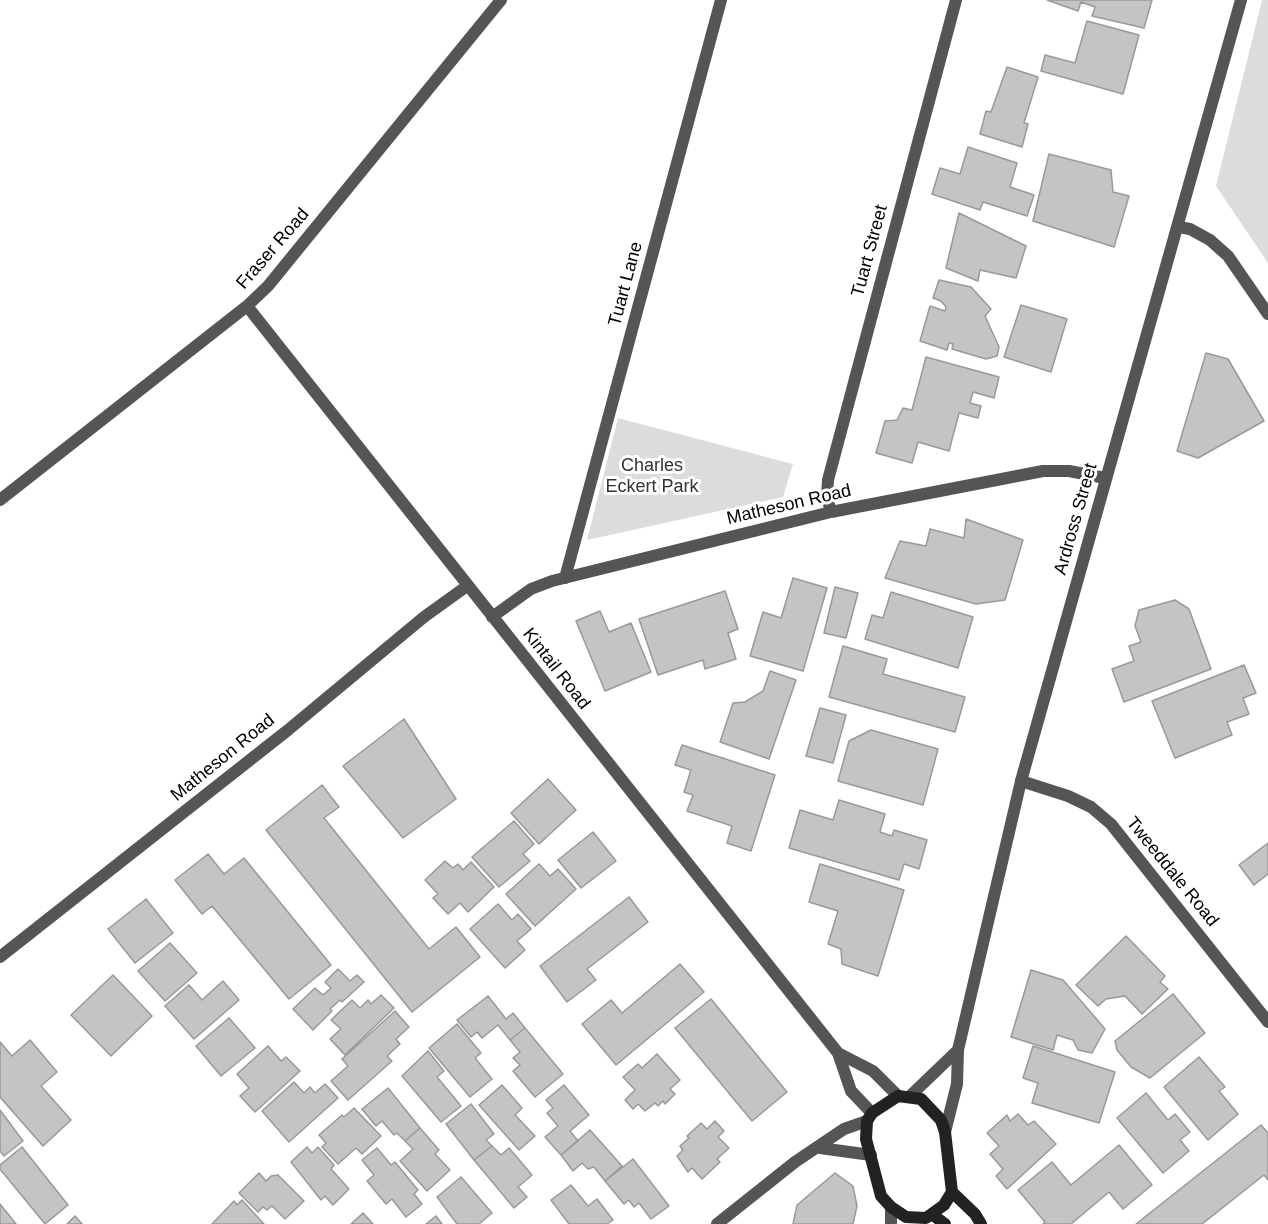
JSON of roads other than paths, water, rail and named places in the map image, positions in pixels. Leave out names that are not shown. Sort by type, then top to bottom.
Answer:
[{"type":"main road","points":[[927,1219],[944,1205],[952,1192],[952,1175],[945,1132],[941,1120],[932,1108],[921,1099],[904,1096],[869,1117],[866,1139],[881,1196],[891,1207],[906,1217],[945,1224]]},
{"type":"main road","points":[[952,1192],[975,1214],[981,1224]]},
{"type":"street","name":"Fraser Road","points":[[0,500],[247,306],[268,286],[501,0]]},
{"type":"street","name":"Tuart Lane","points":[[565,578],[722,0]]},
{"type":"street","name":"Tuart Street","points":[[831,512],[827,497],[828,480],[956,0]]},
{"type":"street","name":"Ardross Street","points":[[945,1132],[957,1084],[958,1050],[1021,781],[1241,0]]},
{"type":"street","points":[[1179,226],[1210,240],[1228,256],[1268,314]]},
{"type":"street","name":"Kintail Road","points":[[247,306],[838,1053],[851,1090],[869,1117]]},
{"type":"street","name":"Matheson Road","points":[[492,617],[531,589],[565,578],[831,512],[1043,471],[1069,471],[1105,478]]},
{"type":"street","name":"Matheson Road","points":[[0,957],[279,737],[424,617],[467,586]]},
{"type":"street","name":"Tweeddale Road","points":[[1021,781],[1068,796],[1091,807],[1111,824],[1268,1022]]},
{"type":"street","points":[[904,1096],[958,1050]]},
{"type":"street","name":"Kintail Road","points":[[838,1053],[873,1071],[904,1096]]},
{"type":"street","points":[[717,1224],[795,1162],[820,1148],[844,1129],[869,1117]]},
{"type":"street","points":[[820,1148],[871,1155]]},
{"type":"street","points":[[891,1207],[891,1224]]},
{"type":"park label","name":"Charles Eckert Park","points":[[652,476]]}]
